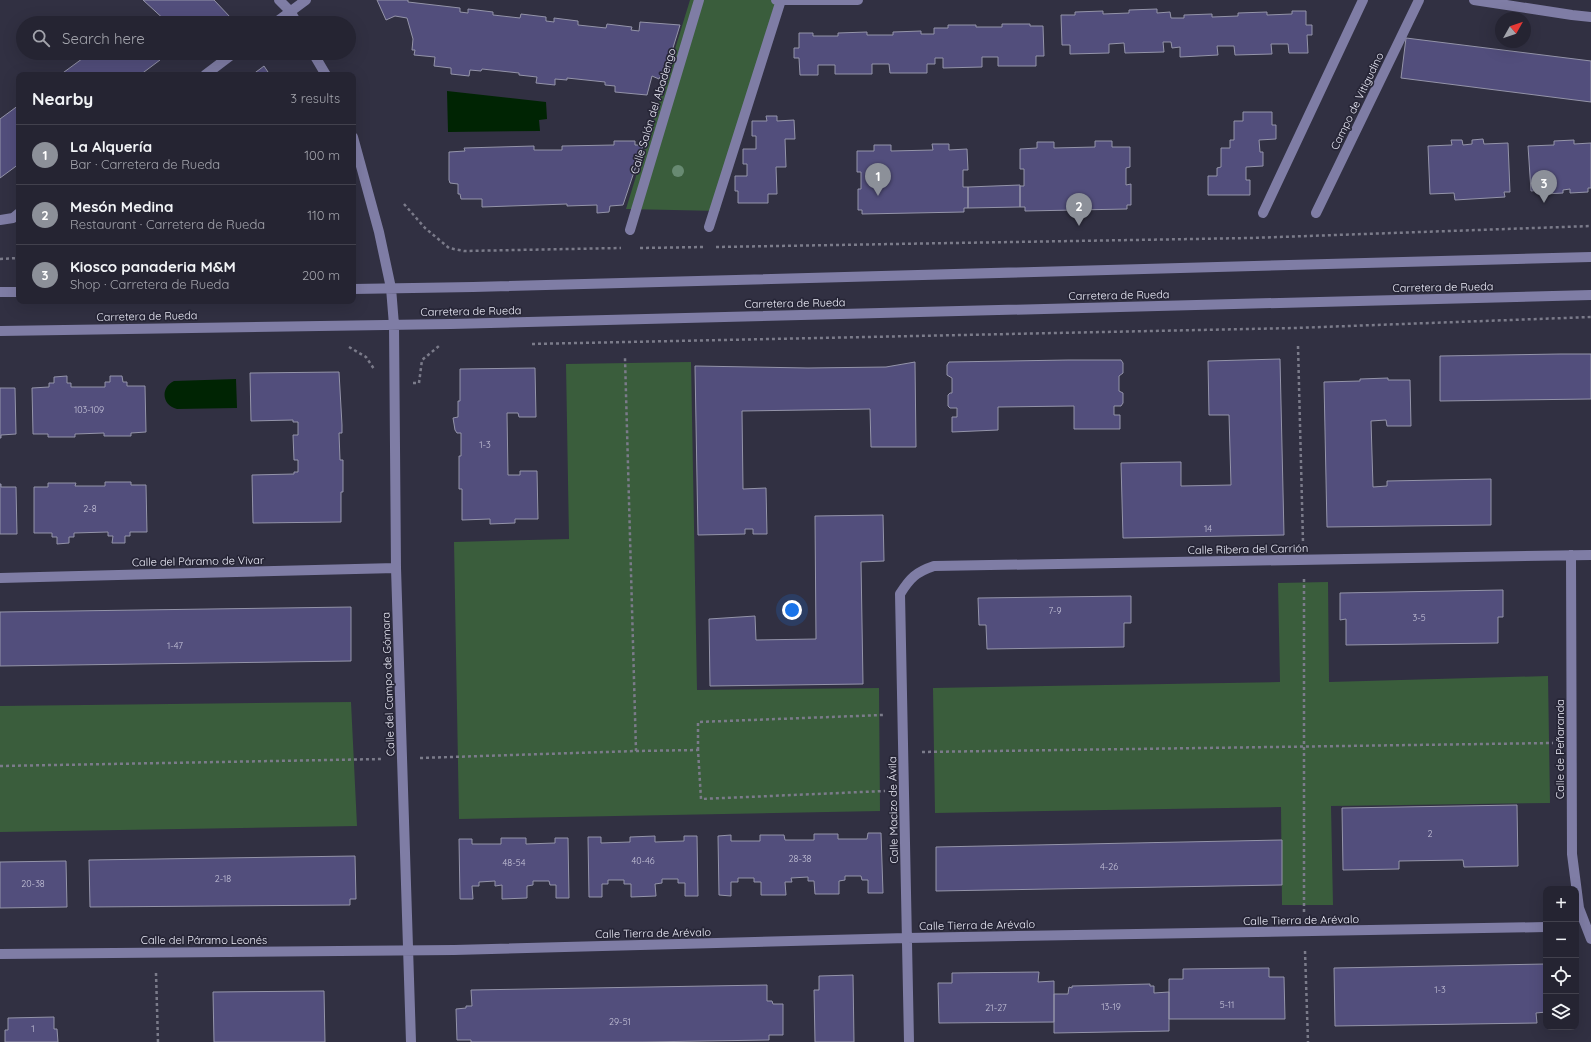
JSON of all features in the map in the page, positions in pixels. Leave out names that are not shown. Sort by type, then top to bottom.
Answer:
[{"type":"street","points":[[279,0],[293,16]]},
{"type":"street","points":[[284,16],[306,0]]},
{"type":"street","name":"Calle Salón del Abadengo","points":[[630,230],[699,0]]},
{"type":"street","points":[[775,0],[858,0]]},
{"type":"street","points":[[708,227],[781,0]]},
{"type":"street","points":[[1263,213],[1363,0]]},
{"type":"street","name":"Campo de Vitigudino","points":[[1316,213],[1419,0]]},
{"type":"street","points":[[1474,0],[1572,16],[1591,17]]},
{"type":"street","points":[[209,72],[225,60]]},
{"type":"street","points":[[317,60],[324,72]]},
{"type":"street","name":"Calle del Campo de Gómara","points":[[356,147],[374,209],[391,288],[394,325],[396,568],[411,1042]]},
{"type":"street","points":[[0,220],[13,218],[16,216]]},
{"type":"street","points":[[356,289],[1591,257]]},
{"type":"street","points":[[0,292],[16,292]]},
{"type":"street","name":"Carretera de Rueda","points":[[0,330],[394,325],[1591,295]]},
{"type":"street","name":"Calle Ribera del Carrión","points":[[910,580],[921,570],[934,566],[1591,555]]},
{"type":"street","name":"Calle de Peñaranda","points":[[1571,556],[1572,854],[1581,926],[1591,939]]},
{"type":"street","name":"Calle del Páramo de Vivar","points":[[0,578],[396,568]]},
{"type":"street","name":"Calle Macizo de Ávila","points":[[909,1042],[900,594],[910,580]]},
{"type":"street","name":"Calle Tierra de Arévalo","points":[[409,950],[907,938],[1543,927]]},
{"type":"street","name":"Calle del Páramo Leonés","points":[[0,954],[409,950]]},
{"type":"path","points":[[404,204],[425,228],[450,248],[464,251],[623,248]]},
{"type":"path","points":[[639,248],[1243,238],[1591,226]]},
{"type":"path","points":[[0,259],[16,258]]},
{"type":"path","points":[[528,344],[1295,328],[1591,317]]},
{"type":"path","points":[[419,383],[422,360],[439,346],[446,346]]},
{"type":"path","points":[[1298,346],[1304,560],[1304,932],[1308,1042]]},
{"type":"path","points":[[625,358],[636,752]]},
{"type":"path","points":[[888,714],[698,722],[698,750],[701,799],[889,791]]},
{"type":"path","points":[[904,752],[1572,743]]},
{"type":"path","points":[[0,766],[402,759],[698,750]]},
{"type":"path","points":[[156,953],[158,1042]]},
{"type":"shaded area","points":[[690,0],[779,0],[721,188],[720,211],[626,209]]},
{"type":"shaded area","points":[[447,91],[546,102],[547,119],[539,120],[540,131],[448,132]]},
{"type":"shaded area","points":[[691,362],[697,690],[879,688],[880,811],[459,819],[454,542],[569,539],[566,364]]},
{"type":"shaded area","points":[[236,379],[237,408],[177,409],[168,404],[166,400],[166,388],[174,381]]},
{"type":"shaded area","points":[[1328,582],[1329,682],[1548,676],[1550,803],[1331,806],[1333,905],[1282,905],[1281,807],[935,813],[933,688],[1280,682],[1278,583]]},
{"type":"shaded area","points":[[351,702],[357,826],[0,832],[0,706]]},
{"type":"building","points":[[143,0],[214,0],[229,16],[160,16]]},
{"type":"building","points":[[377,0],[408,0],[408,2],[460,8],[460,12],[468,13],[468,9],[493,12],[493,15],[520,18],[521,14],[546,17],[546,21],[554,22],[554,18],[578,21],[578,25],[606,28],[607,24],[632,27],[631,30],[639,31],[640,22],[680,25],[664,77],[660,77],[659,79],[652,76],[647,95],[615,92],[615,86],[605,85],[605,82],[567,78],[567,80],[555,79],[555,85],[536,83],[537,77],[519,75],[519,73],[482,69],[481,71],[470,70],[469,76],[451,74],[451,68],[434,66],[435,57],[414,55],[415,50],[412,50],[413,39],[407,18],[395,16],[386,20]]},
{"type":"building","points":[[1157,9],[1157,13],[1170,12],[1171,18],[1184,18],[1184,15],[1212,14],[1212,17],[1238,16],[1238,13],[1267,12],[1267,15],[1292,14],[1292,11],[1306,11],[1306,25],[1312,25],[1312,35],[1307,35],[1308,53],[1289,53],[1288,44],[1271,44],[1272,54],[1235,55],[1234,46],[1217,46],[1218,55],[1180,57],[1180,47],[1172,48],[1171,42],[1163,42],[1164,52],[1125,53],[1124,43],[1109,44],[1109,53],[1070,54],[1070,45],[1062,45],[1061,15],[1075,15],[1075,12],[1103,11],[1103,14],[1129,13],[1129,10]]},
{"type":"building","points":[[1002,24],[1030,24],[1030,26],[1043,26],[1044,56],[1036,56],[1036,66],[998,66],[998,57],[982,57],[982,67],[943,68],[943,58],[935,58],[935,64],[927,64],[927,73],[890,73],[889,64],[872,64],[872,74],[835,74],[835,65],[818,65],[818,75],[800,75],[799,58],[794,58],[794,48],[799,48],[799,33],[813,33],[813,36],[838,36],[838,33],[867,32],[867,35],[893,35],[893,32],[921,31],[921,34],[934,34],[934,28],[948,28],[948,25],[1002,27]]},
{"type":"building","points":[[1406,38],[1591,61],[1591,102],[1401,78]]},
{"type":"building","points":[[80,60],[160,60],[144,72],[64,72]]},
{"type":"building","points":[[264,66],[268,72],[256,72]]},
{"type":"building","points":[[16,107],[16,166],[0,178],[0,119]]},
{"type":"building","points":[[1243,112],[1272,112],[1272,125],[1276,125],[1276,139],[1259,140],[1260,152],[1263,152],[1263,166],[1246,167],[1246,180],[1250,180],[1250,195],[1208,195],[1208,176],[1217,176],[1217,168],[1221,167],[1221,148],[1230,148],[1230,140],[1234,140],[1234,121],[1243,121]]},
{"type":"building","points":[[766,116],[777,116],[777,121],[794,120],[795,139],[785,139],[786,167],[776,167],[777,194],[768,194],[768,203],[738,203],[738,191],[735,191],[735,176],[747,176],[747,164],[743,164],[743,149],[756,149],[756,136],[752,136],[752,121],[767,121]]},
{"type":"building","points":[[1483,139],[1484,144],[1508,143],[1510,192],[1504,192],[1505,197],[1455,200],[1454,193],[1430,194],[1428,146],[1452,145],[1451,140],[1462,140],[1463,145],[1472,144],[1472,140]]},
{"type":"building","points":[[1574,140],[1574,144],[1591,143],[1591,188],[1588,188],[1588,192],[1570,193],[1570,189],[1563,190],[1563,193],[1545,194],[1545,190],[1531,191],[1528,146],[1554,145],[1554,141]]},
{"type":"building","points":[[614,141],[635,141],[635,145],[643,145],[623,205],[610,206],[609,212],[597,213],[597,205],[567,206],[567,204],[482,207],[482,199],[461,199],[460,194],[458,194],[458,184],[450,183],[449,180],[449,152],[465,151],[464,148],[534,146],[534,150],[562,150],[562,146],[614,145]]},
{"type":"building","points":[[1095,141],[1112,141],[1112,147],[1130,147],[1130,167],[1126,168],[1126,185],[1131,184],[1131,205],[1127,205],[1127,209],[1025,211],[1025,207],[1020,207],[1020,186],[1024,186],[1024,169],[1020,169],[1020,149],[1037,148],[1037,142],[1054,142],[1054,148],[1095,147]]},
{"type":"building","points":[[932,144],[949,144],[949,150],[967,149],[968,170],[963,170],[963,187],[968,187],[968,208],[964,208],[964,212],[862,214],[862,210],[858,210],[858,189],[861,189],[861,172],[857,172],[857,151],[874,151],[874,145],[891,145],[891,151],[933,150]]},
{"type":"building","points":[[1020,185],[1020,207],[968,208],[968,187]]},
{"type":"building","points":[[1591,354],[1591,399],[1440,401],[1440,356]]},
{"type":"building","points":[[1280,359],[1284,535],[1123,538],[1121,463],[1181,462],[1181,486],[1231,485],[1229,415],[1209,415],[1208,361]]},
{"type":"building","points":[[1121,360],[1123,363],[1123,373],[1119,376],[1119,391],[1123,393],[1123,403],[1121,406],[1114,406],[1114,415],[1120,415],[1120,429],[1074,429],[1074,406],[998,407],[998,430],[952,432],[952,417],[957,417],[957,408],[950,408],[948,406],[948,395],[952,393],[952,378],[947,375],[947,365],[949,362]]},
{"type":"building","points":[[915,362],[916,447],[871,447],[870,409],[742,411],[743,489],[766,488],[767,534],[753,534],[753,529],[745,529],[745,534],[698,535],[695,366],[808,368],[886,367]]},
{"type":"building","points":[[535,368],[536,417],[519,417],[518,413],[507,413],[508,475],[520,475],[520,471],[537,471],[538,519],[515,519],[515,523],[490,524],[490,519],[462,520],[462,489],[459,489],[461,433],[457,433],[455,430],[453,418],[458,417],[458,401],[460,401],[460,369]]},
{"type":"building","points":[[339,372],[342,425],[342,433],[339,433],[340,460],[343,460],[341,522],[253,523],[252,475],[294,474],[294,472],[298,472],[298,460],[294,460],[293,435],[298,435],[298,422],[293,422],[293,420],[251,421],[250,373]]},
{"type":"building","points":[[67,376],[67,383],[71,383],[71,387],[105,387],[105,382],[110,382],[110,376],[122,376],[123,382],[127,382],[127,386],[145,386],[146,432],[131,433],[131,436],[104,436],[104,433],[75,434],[75,437],[48,437],[48,434],[33,434],[32,388],[49,387],[49,383],[54,383],[54,377]]},
{"type":"building","points":[[1388,378],[1388,380],[1410,380],[1411,426],[1387,426],[1386,420],[1371,421],[1373,487],[1387,486],[1387,481],[1491,479],[1491,525],[1327,527],[1324,382],[1360,381],[1360,379]]},
{"type":"building","points":[[0,388],[15,388],[16,434],[1,435],[1,438],[0,438]]},
{"type":"building","points":[[105,482],[131,482],[131,485],[146,485],[147,532],[130,532],[130,536],[125,536],[125,543],[112,543],[113,536],[108,536],[108,532],[74,533],[74,537],[69,537],[69,543],[57,544],[57,537],[52,537],[52,533],[34,533],[34,487],[48,487],[48,483],[76,483],[75,486],[105,486]]},
{"type":"building","points":[[0,484],[1,487],[16,487],[17,534],[0,534]]},
{"type":"building","points":[[883,515],[884,561],[861,562],[863,684],[710,686],[709,619],[755,616],[756,640],[816,639],[815,516]]},
{"type":"building","points":[[1503,590],[1503,617],[1498,617],[1498,643],[1346,645],[1346,619],[1340,620],[1340,593]]},
{"type":"building","points":[[1131,596],[1131,623],[1124,623],[1124,647],[987,649],[986,625],[979,625],[978,598]]},
{"type":"building","points":[[351,607],[351,661],[0,666],[0,612]]},
{"type":"building","points":[[1517,805],[1518,866],[1464,867],[1463,860],[1399,861],[1399,869],[1343,870],[1342,808]]},
{"type":"building","points":[[868,833],[881,833],[883,893],[868,893],[868,880],[862,880],[861,876],[845,876],[845,880],[839,881],[839,894],[815,894],[814,881],[808,881],[808,877],[791,878],[792,882],[785,882],[786,895],[761,895],[761,882],[754,882],[754,878],[738,878],[738,882],[731,882],[731,896],[719,895],[718,836],[731,835],[731,841],[760,841],[760,835],[784,835],[785,840],[814,840],[814,834],[838,834],[838,839],[867,839]]},
{"type":"building","points":[[655,836],[655,842],[684,841],[684,836],[697,836],[698,896],[685,896],[685,883],[678,883],[678,879],[662,879],[662,883],[655,884],[656,896],[631,897],[631,884],[624,884],[624,880],[608,880],[608,884],[602,884],[602,897],[589,897],[588,837],[601,837],[601,843],[630,842],[630,837]]},
{"type":"building","points":[[501,838],[526,838],[526,844],[555,843],[555,838],[568,838],[569,898],[556,898],[556,885],[550,885],[549,881],[533,881],[533,885],[527,886],[527,898],[502,899],[502,885],[495,886],[495,881],[479,882],[479,886],[472,886],[473,899],[460,899],[459,839],[472,839],[472,844],[501,844]]},
{"type":"building","points":[[1282,840],[1282,885],[936,891],[936,847]]},
{"type":"building","points":[[355,856],[356,899],[350,899],[350,905],[90,907],[89,860]]},
{"type":"building","points":[[66,861],[67,907],[0,908],[0,862]]},
{"type":"building","points":[[1543,964],[1543,1012],[1536,1013],[1537,1023],[1335,1026],[1334,968]]},
{"type":"building","points":[[1269,968],[1269,977],[1284,977],[1285,1019],[1169,1019],[1169,979],[1183,979],[1183,969]]},
{"type":"building","points":[[1039,972],[1038,982],[1054,981],[1054,1022],[939,1023],[938,983],[952,983],[952,973]]},
{"type":"building","points":[[853,975],[854,1042],[815,1042],[814,990],[819,990],[819,976]]},
{"type":"building","points":[[1150,984],[1150,986],[1154,986],[1154,993],[1169,992],[1169,1031],[1054,1033],[1054,994],[1068,994],[1069,987],[1072,988],[1072,986]]},
{"type":"building","points":[[767,985],[767,1001],[772,1001],[773,1004],[783,1004],[783,1035],[769,1035],[769,1040],[471,1042],[471,1040],[457,1040],[456,1009],[472,1006],[471,990]]},
{"type":"building","points":[[324,991],[325,1042],[214,1042],[213,992]]},
{"type":"building","points":[[54,1017],[54,1029],[57,1029],[58,1042],[5,1042],[5,1030],[8,1030],[8,1018]]},
{"type":"place","name":"La Alquería","points":[[878,196]]},
{"type":"place","name":"Kiosco panaderia M&M","points":[[1544,203]]},
{"type":"place","name":"Mesón Medina","points":[[1079,226]]}]
